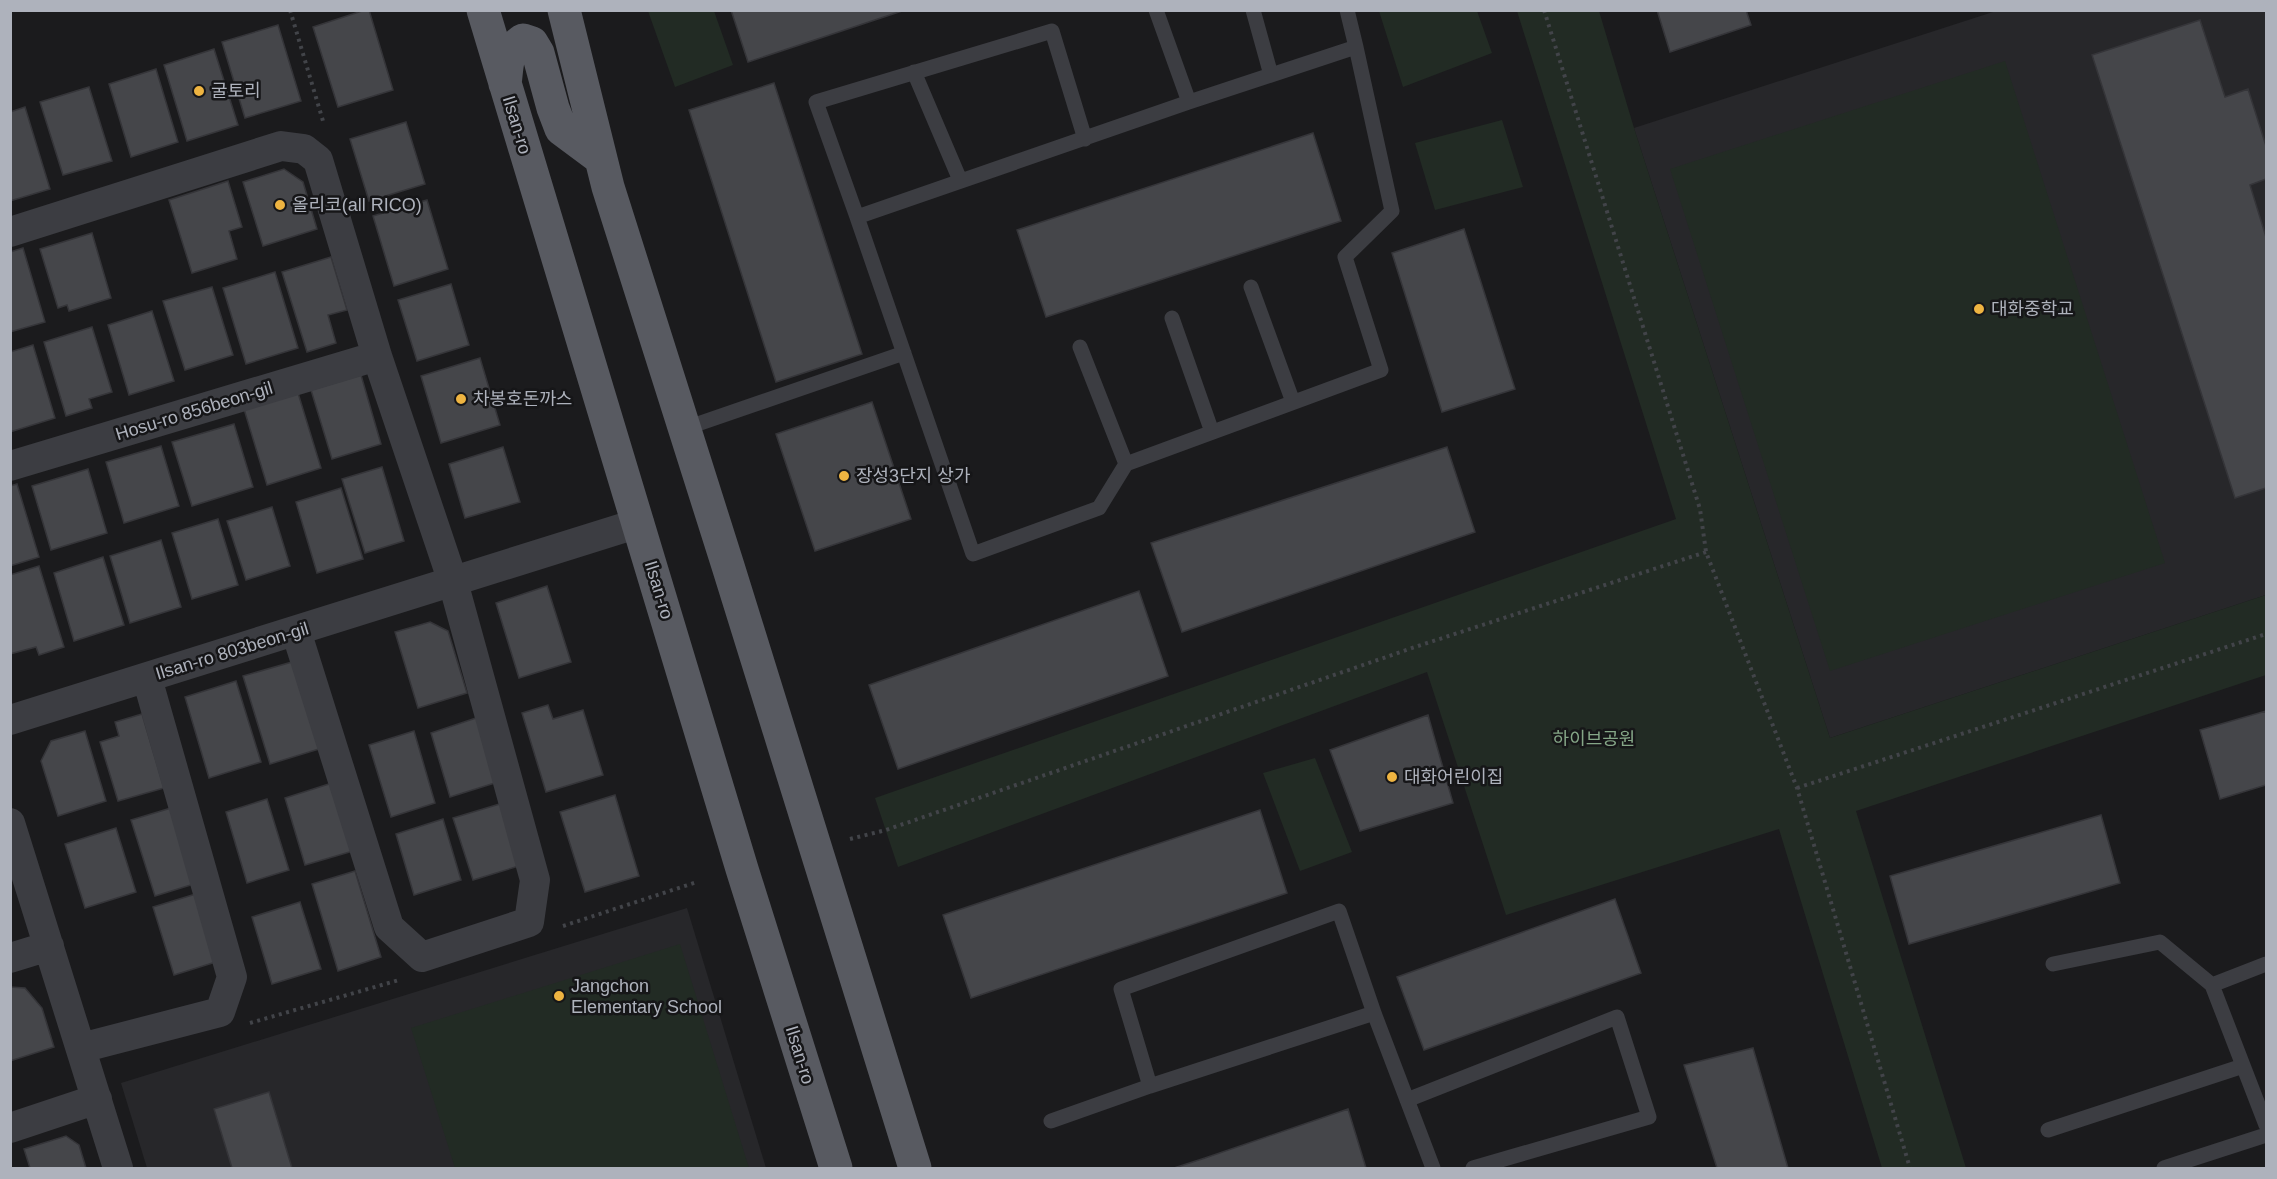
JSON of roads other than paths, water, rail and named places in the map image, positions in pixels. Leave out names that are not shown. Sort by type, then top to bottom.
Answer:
[{"type":"main road","name":"Ilsan-ro","points":[[483,10],[742,869],[836,1168]]},
{"type":"main road","points":[[564,10],[611,198],[686,428],[706,501],[915,1168]]},
{"type":"main road","points":[[505,84],[509,53],[513,46],[523,40],[532,43],[538,53],[561,129],[600,158]]},
{"type":"street","points":[[10,232],[281,146],[304,149],[318,160],[377,356],[453,582],[535,880],[529,922],[422,957],[389,927],[296,631]]},
{"type":"street","name":"Hosu-ro 856beon-gil","points":[[10,466],[377,356]]},
{"type":"street","name":"Ilsan-ro 803beon-gil","points":[[10,720],[639,523]]},
{"type":"street","points":[[81,1048],[220,1012],[232,977],[147,678]]},
{"type":"street","points":[[10,823],[118,1168]]},
{"type":"street","points":[[10,958],[49,946]]},
{"type":"street","points":[[10,1128],[97,1100]]},
{"type":"lane","points":[[1156,10],[1189,102]]},
{"type":"lane","points":[[1253,10],[1271,75]]},
{"type":"lane","points":[[1085,139],[1052,31],[816,102],[973,554],[1100,508],[1126,464],[1381,370],[1345,257],[1392,211],[1347,10]]},
{"type":"lane","points":[[857,217],[960,180],[1356,47]]},
{"type":"lane","points":[[914,72],[960,180]]},
{"type":"lane","points":[[1251,287],[1293,402]]},
{"type":"lane","points":[[1172,318],[1212,432]]},
{"type":"lane","points":[[1080,347],[1126,464]]},
{"type":"lane","points":[[686,428],[904,353]]},
{"type":"lane","points":[[1150,1086],[1121,989],[1339,911],[1374,1013],[1434,1168]]},
{"type":"lane","points":[[2053,964],[2160,942],[2212,985],[2266,1125]]},
{"type":"lane","points":[[2212,985],[2266,964]]},
{"type":"lane","points":[[1051,1121],[1374,1013]]},
{"type":"lane","points":[[1407,1100],[1617,1017],[1649,1118],[1473,1168]]},
{"type":"lane","points":[[2048,1130],[2243,1066]]},
{"type":"lane","points":[[2164,1168],[2266,1135]]},
{"type":"place","name":"굴토리","points":[[199,91]]},
{"type":"place","name":"올리코(all RICO)","points":[[280,205]]},
{"type":"place","name":"대화중학교","points":[[1979,309]]},
{"type":"place","name":"차봉호돈까스","points":[[461,399]]},
{"type":"place","name":"장성3단지 상가","points":[[844,476]]},
{"type":"place","name":"대화어린이집","points":[[1392,777]]},
{"type":"place","name":"Jangchon Elementary School","points":[[559,996]]},
{"type":"park label","name":"하이브공원","points":[[1594,739]]}]
